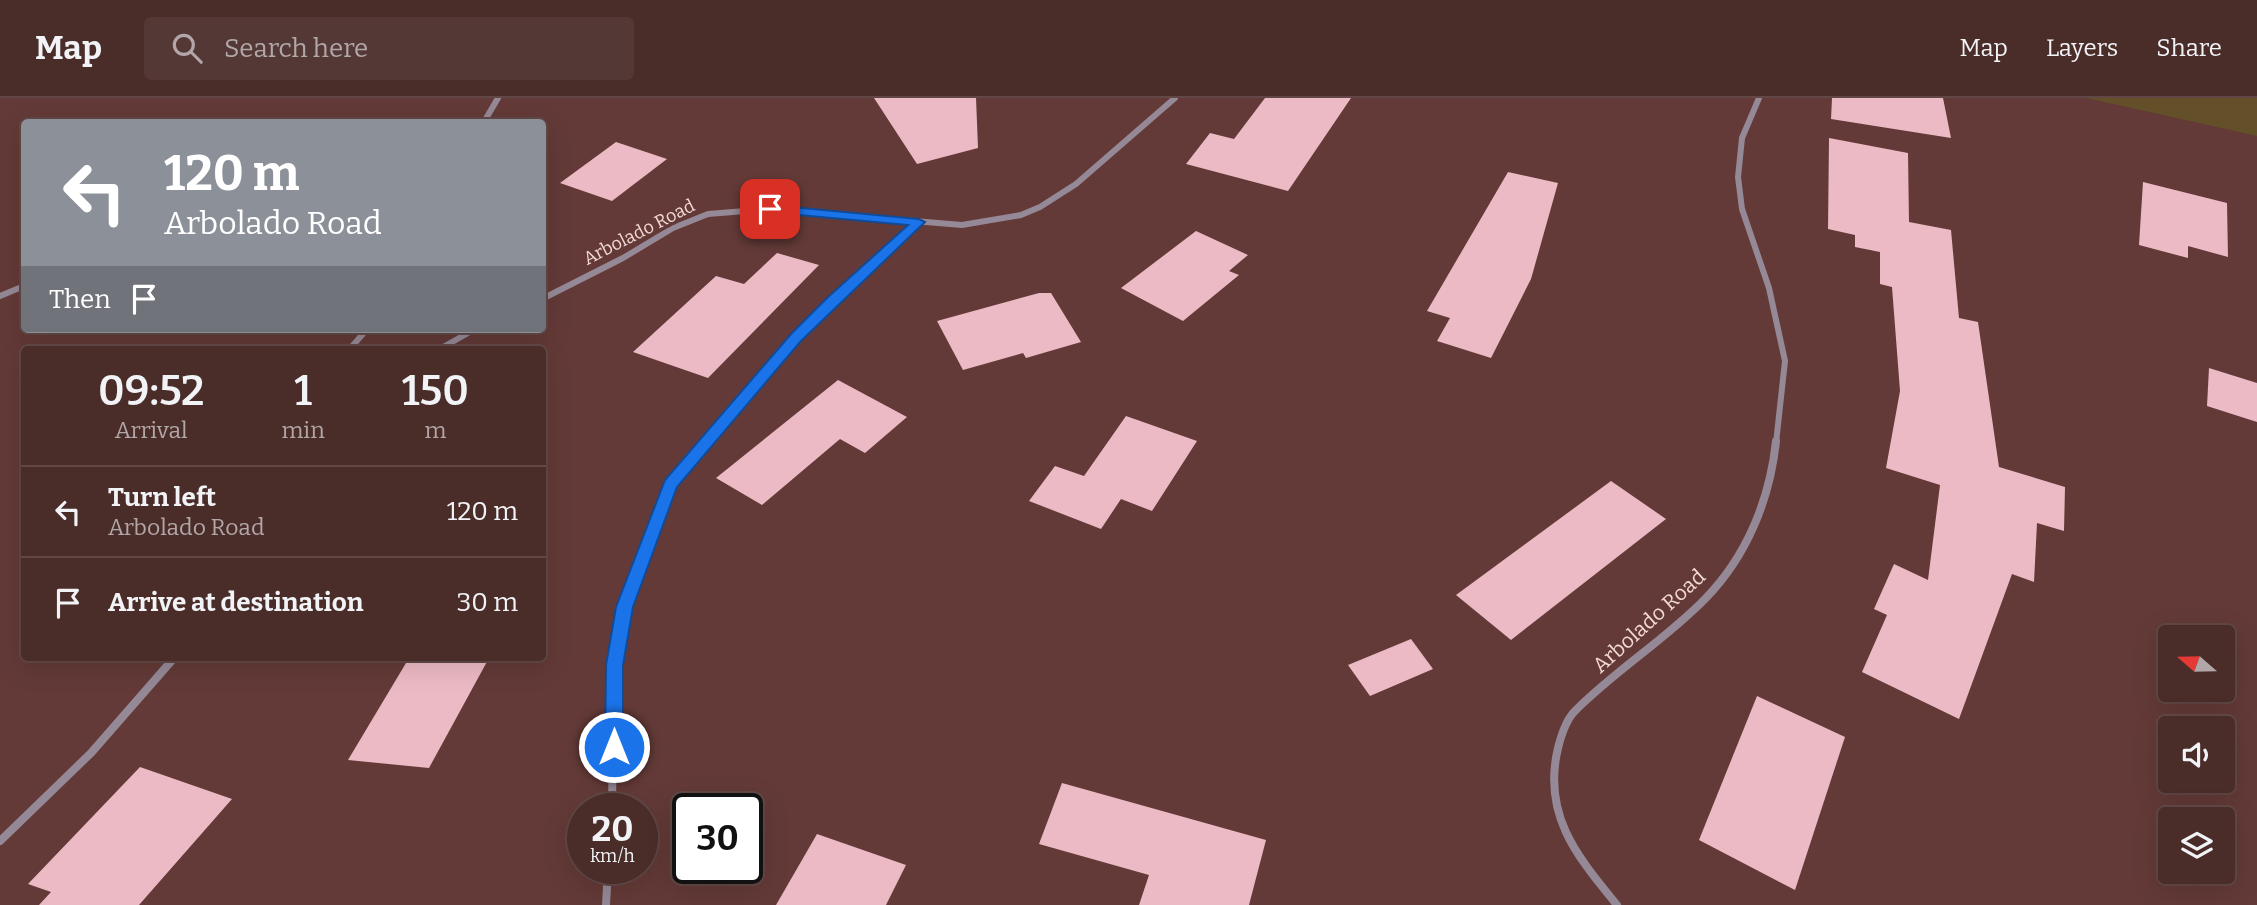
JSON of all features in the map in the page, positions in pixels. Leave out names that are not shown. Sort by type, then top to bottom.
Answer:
[{"type":"street","points":[[486,119],[498,98]]},
{"type":"street","name":"Arbolado Road","points":[[546,297],[673,229],[708,214],[770,209],[919,222],[982,223],[1023,214],[1041,207],[1070,189],[1175,98]]},
{"type":"street","name":"Arbolado Road","points":[[1617,905],[1583,864],[1558,819],[1553,793],[1552,762],[1559,736],[1573,712],[1705,599],[1732,567],[1760,515],[1774,463],[1785,361],[1769,288],[1742,209],[1738,177],[1742,138],[1759,98]]},
{"type":"street","points":[[612,793],[614,665],[624,607],[670,485],[796,338],[832,301],[919,222]]},
{"type":"street","points":[[0,296],[21,287]]},
{"type":"street","points":[[445,346],[468,333]]},
{"type":"street","points":[[0,841],[50,796],[124,718],[172,661]]},
{"type":"street","points":[[606,905],[607,884]]},
{"type":"shaded area","points":[[2087,98],[2257,98],[2257,136]]},
{"type":"building","points":[[874,98],[976,98],[978,148],[917,164]]},
{"type":"building","points":[[1265,98],[1351,98],[1288,191],[1186,164],[1210,133],[1234,139]]},
{"type":"building","points":[[1832,98],[1943,98],[1951,138],[1831,119]]},
{"type":"building","points":[[1829,138],[1908,153],[1909,222],[1951,230],[1959,318],[1978,322],[1999,467],[2065,487],[2064,531],[2037,523],[2034,582],[2012,574],[1959,719],[1862,672],[1887,615],[1874,609],[1894,564],[1928,580],[1940,485],[1886,468],[1900,391],[1892,287],[1880,284],[1880,252],[1855,247],[1855,235],[1828,229]]},
{"type":"building","points":[[616,142],[667,159],[612,201],[560,183]]},
{"type":"building","points":[[1508,172],[1558,183],[1531,279],[1491,358],[1437,341],[1450,318],[1427,311]]},
{"type":"building","points":[[2143,182],[2227,203],[2228,257],[2188,246],[2188,258],[2139,245]]},
{"type":"building","points":[[1196,231],[1248,255],[1229,271],[1239,275],[1183,321],[1121,288]]},
{"type":"building","points":[[777,253],[819,265],[708,378],[633,352],[716,276],[744,284]]},
{"type":"building","points":[[1039,293],[1051,293],[1081,342],[1026,358],[1023,353],[963,370],[937,321]]},
{"type":"building","points":[[2209,368],[2257,383],[2257,422],[2207,406]]},
{"type":"building","points":[[838,380],[907,417],[865,453],[840,439],[762,505],[716,478]]},
{"type":"building","points":[[1126,416],[1197,441],[1152,511],[1121,499],[1101,529],[1029,501],[1055,466],[1084,476]]},
{"type":"building","points":[[1611,481],[1666,519],[1511,640],[1456,595]]},
{"type":"building","points":[[1411,639],[1433,669],[1370,696],[1348,665]]},
{"type":"building","points":[[407,661],[487,661],[429,768],[348,760]]},
{"type":"building","points":[[1757,696],[1845,737],[1795,890],[1699,840]]},
{"type":"building","points":[[140,767],[232,799],[139,905],[39,905],[51,892],[28,884]]},
{"type":"building","points":[[1062,783],[1266,840],[1249,905],[1139,905],[1149,875],[1039,844]]},
{"type":"building","points":[[817,834],[906,865],[886,905],[776,905]]},
{"type":"route","points":[[614,747],[614,665],[624,607],[670,485],[796,338],[832,301],[919,222],[770,209]]}]
